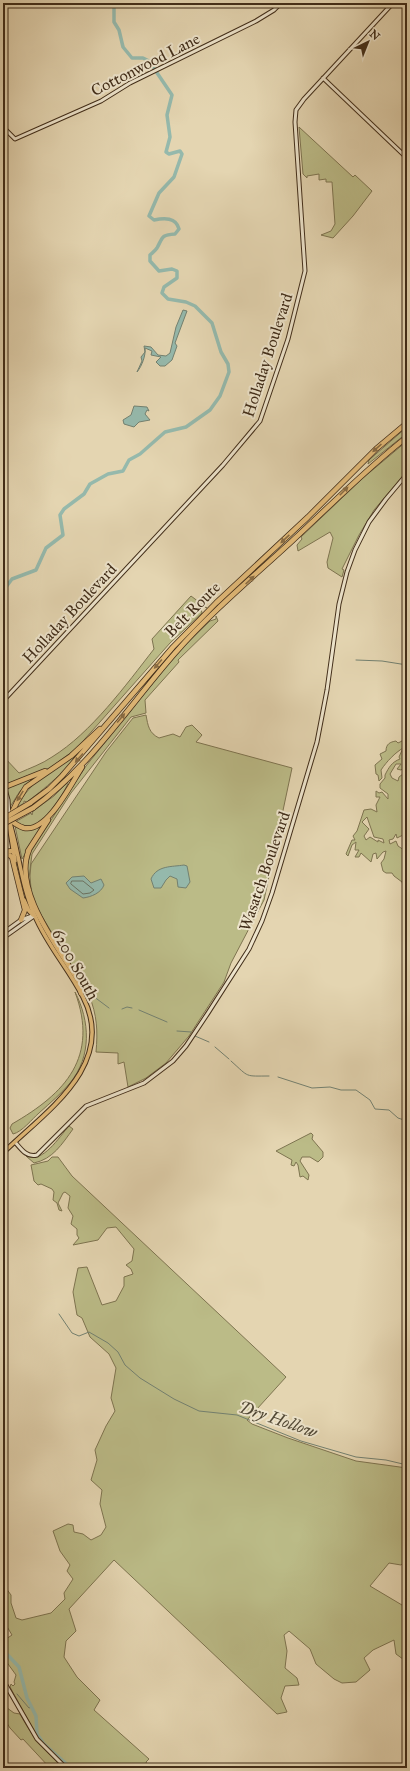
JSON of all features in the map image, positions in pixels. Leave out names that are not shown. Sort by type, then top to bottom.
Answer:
[{"type":"highway","name":"Belt Route","points":[[3,824],[33,808],[67,781],[206,617],[216,603],[308,518],[376,449],[407,423]]},
{"type":"highway","name":"Belt Route","points":[[3,819],[30,803],[49,789],[62,776],[173,646],[206,617],[221,607],[314,521],[356,479],[407,437]]},
{"type":"highway","points":[[3,831],[26,787],[40,776],[61,764],[83,745],[122,706]]},
{"type":"highway","points":[[3,814],[23,827],[37,827],[47,820],[96,748]]},
{"type":"highway","points":[[4,784],[61,764]]},
{"type":"highway","points":[[22,872],[23,860],[57,805]]},
{"type":"highway","points":[[29,850],[25,869],[33,904],[79,982],[81,993]]},
{"type":"highway","points":[[3,853],[13,851]]},
{"type":"highway","points":[[3,853],[12,857],[25,910],[21,920]]},
{"type":"main road","name":"6200 South","points":[[9,818],[9,833],[25,902],[29,911],[34,916],[81,993],[88,1008],[91,1026],[91,1046],[85,1065],[70,1089],[15,1142]]},
{"type":"main road","name":"6200 South","points":[[9,818],[34,916]]},
{"type":"main road","points":[[3,1153],[15,1142]]},
{"type":"street","name":"Cottonwood Lane","points":[[3,127],[15,139],[101,100],[130,82],[256,21],[274,10],[281,3]]},
{"type":"street","name":"Holladay Boulevard","points":[[3,702],[233,453],[260,421],[288,339],[305,271],[296,114],[300,103],[393,3]]},
{"type":"street","points":[[323,78],[407,158]]},
{"type":"street","name":"Wasatch Boulevard","points":[[15,1142],[28,1154],[32,1156],[38,1155],[86,1106],[133,1089],[163,1070],[186,1046],[244,957],[268,906],[315,750],[323,717],[340,600],[349,564],[358,543],[372,518],[407,474]]},
{"type":"street","name":"6200 South","points":[[4,784],[9,818]]},
{"type":"street","name":"6200 South","points":[[3,800],[9,818]]},
{"type":"street","points":[[3,933],[21,920],[26,913],[25,902]]},
{"type":"street","points":[[21,920],[34,916]]},
{"type":"street","points":[[3,938],[34,916]]},
{"type":"street","points":[[3,1680],[37,1739],[66,1768]]},
{"type":"green space","points":[[299,127],[353,177],[355,175],[372,191],[353,216],[333,238],[321,235],[331,231],[335,224],[332,182],[326,182],[326,179],[319,180],[319,174],[307,176],[307,178],[303,174]]},
{"type":"green space","points":[[407,427],[407,433],[368,464],[369,460]]},
{"type":"green space","points":[[407,441],[407,471],[374,510],[359,535],[342,569],[344,570],[342,577],[328,568],[327,562],[333,538],[330,532],[298,551],[297,545],[302,539],[301,537],[363,478]]},
{"type":"green space","points":[[191,596],[207,608],[200,605],[202,613],[170,643],[76,749],[50,768],[7,784],[3,779],[3,756],[19,773],[40,764],[66,747],[94,722],[132,678],[154,649],[152,639]]},
{"type":"green space","points":[[216,616],[218,621],[178,660],[179,662],[145,700],[146,713],[131,717],[71,793],[32,854],[29,878],[31,889],[31,864],[106,752],[133,718],[146,715],[147,723],[150,729],[153,734],[159,738],[173,734],[180,737],[186,727],[192,725],[202,735],[196,742],[292,768],[264,900],[231,963],[224,982],[189,1036],[166,1063],[146,1078],[128,1087],[124,1062],[118,1064],[118,1053],[96,1052],[96,1023],[94,1009],[89,995],[40,913],[32,896],[26,870],[31,851],[86,766],[177,653],[210,621],[216,619]]},
{"type":"green space","points":[[407,732],[407,765],[404,763],[404,768],[401,770],[397,769],[401,764],[396,764],[390,774],[392,778],[398,781],[399,777],[407,771],[407,836],[403,835],[397,838],[396,834],[393,839],[389,840],[390,844],[396,841],[398,846],[407,852],[407,887],[404,889],[402,882],[392,873],[386,873],[383,871],[381,863],[384,859],[386,851],[383,852],[377,859],[376,853],[373,854],[371,862],[361,853],[359,857],[355,857],[359,850],[355,850],[356,842],[352,845],[348,856],[346,854],[352,840],[355,840],[353,836],[357,831],[364,810],[371,809],[377,812],[376,805],[380,797],[376,797],[376,791],[379,793],[382,792],[388,799],[388,794],[380,788],[380,784],[385,778],[385,775],[391,765],[400,759],[399,757],[403,748],[388,760],[381,770],[382,778],[379,781],[378,775],[376,774],[375,765],[382,759],[380,754],[386,751],[390,743],[396,741],[398,743],[402,741]],"holes":[[[367,817],[374,837],[383,839],[384,843],[378,840],[378,842],[370,837],[366,840],[364,836],[369,829],[362,822]]]},
{"type":"green space","points":[[77,753],[70,764],[55,779],[27,802],[24,801],[24,803],[16,808],[28,790],[35,783],[51,770]]},
{"type":"green space","points":[[30,779],[31,780],[20,791],[10,807],[6,788]]},
{"type":"green space","points":[[68,782],[55,805],[40,823],[33,826],[28,826],[15,822],[31,813],[32,815],[33,811],[54,796]]},
{"type":"green space","points":[[15,826],[35,829],[41,827],[22,859]]},
{"type":"green space","points":[[75,992],[84,1015],[86,1026],[85,1050],[77,1073],[63,1091],[23,1128],[13,1134],[10,1128],[12,1124],[48,1099],[62,1086],[73,1071],[80,1054],[83,1036],[81,1015]]},
{"type":"green space","points":[[69,1126],[73,1129],[65,1140],[47,1158],[34,1163],[26,1156],[38,1156],[44,1153]]},
{"type":"green space","points":[[311,1133],[313,1135],[312,1139],[323,1152],[323,1157],[318,1162],[310,1157],[302,1157],[300,1161],[309,1175],[308,1180],[303,1176],[300,1177],[296,1162],[294,1166],[291,1165],[292,1160],[276,1151]]},
{"type":"green space","points":[[52,1157],[58,1157],[72,1176],[286,1377],[247,1420],[252,1424],[288,1438],[356,1461],[407,1468],[407,1560],[401,1565],[389,1563],[370,1586],[407,1608],[407,1662],[396,1654],[394,1640],[373,1650],[364,1658],[370,1670],[356,1682],[342,1683],[334,1679],[316,1664],[310,1649],[289,1631],[284,1635],[287,1651],[285,1668],[297,1678],[299,1685],[285,1686],[281,1698],[287,1712],[277,1714],[114,1560],[69,1609],[76,1631],[66,1641],[64,1657],[77,1677],[100,1700],[94,1710],[149,1759],[146,1762],[148,1768],[68,1768],[38,1738],[10,1687],[11,1684],[13,1686],[15,1684],[14,1682],[16,1675],[3,1657],[3,1641],[12,1635],[6,1625],[3,1624],[3,1584],[11,1595],[11,1603],[16,1618],[22,1620],[51,1613],[65,1599],[64,1593],[73,1579],[67,1571],[70,1565],[60,1551],[53,1531],[68,1524],[73,1525],[74,1532],[83,1534],[91,1540],[101,1535],[106,1527],[100,1504],[102,1490],[91,1480],[97,1460],[95,1450],[115,1411],[111,1398],[116,1368],[109,1354],[90,1337],[82,1318],[77,1315],[73,1292],[78,1268],[87,1267],[102,1305],[116,1301],[124,1286],[124,1277],[133,1274],[131,1269],[126,1265],[132,1261],[134,1249],[116,1227],[107,1228],[98,1240],[73,1245],[79,1238],[77,1235],[77,1229],[71,1224],[73,1216],[68,1208],[70,1196],[65,1192],[63,1193],[58,1203],[62,1211],[59,1210],[57,1203],[53,1200],[54,1192],[52,1189],[41,1184],[38,1185],[34,1181],[31,1165],[48,1161]]},
{"type":"green space","points":[[3,1705],[14,1713],[20,1714],[39,1743],[63,1768],[50,1768],[23,1739],[21,1740],[10,1728],[3,1717]]},
{"type":"water","points":[[183,310],[187,311],[175,343],[177,346],[172,360],[165,366],[160,366],[156,362],[161,357],[151,355],[152,351],[145,348],[145,352],[144,346],[151,347],[158,355],[166,356],[170,353],[176,327]]},
{"type":"water","points":[[145,352],[143,360],[137,372],[142,361],[141,357]]},
{"type":"water","points":[[134,406],[147,407],[149,411],[147,410],[145,414],[150,420],[139,422],[134,427],[124,424],[123,420],[131,415]]},
{"type":"water","points":[[184,865],[187,866],[190,882],[186,888],[178,887],[177,879],[170,876],[161,888],[154,888],[151,879],[157,871]]},
{"type":"water","points":[[84,876],[91,883],[101,879],[104,885],[103,888],[89,897],[83,898],[70,889],[66,883],[72,877]]},
{"type":"waterway","points":[[3,591],[12,579],[36,570],[46,548],[63,535],[60,515],[64,509],[84,494],[90,484],[108,474],[123,471],[129,460],[140,454],[165,432],[186,427],[210,410],[220,396],[229,372],[228,364],[221,352],[212,323],[195,306],[186,302],[168,299],[162,293],[164,287],[177,278],[177,271],[172,269],[159,271],[150,261],[150,255],[157,248],[163,237],[175,234],[179,229],[172,220],[154,220],[149,216],[159,193],[174,177],[182,154],[180,151],[169,154],[166,152],[170,137],[167,115],[172,95],[149,61],[143,58],[132,58],[123,47],[119,30],[114,22],[114,3]]},
{"type":"waterway","points":[[356,660],[382,661],[407,665]]},
{"type":"waterway","points":[[70,964],[93,996],[109,1008]]},
{"type":"waterway","points":[[122,1009],[127,1007],[132,1008]]},
{"type":"waterway","points":[[139,1010],[167,1022]]},
{"type":"waterway","points":[[177,1031],[191,1032]]},
{"type":"waterway","points":[[195,1036],[209,1042]]},
{"type":"waterway","points":[[215,1047],[229,1059]]},
{"type":"waterway","points":[[231,1061],[241,1071],[248,1075],[269,1076]]},
{"type":"waterway","points":[[278,1077],[312,1088],[330,1087],[341,1090],[356,1090],[370,1100],[375,1109],[389,1110],[398,1118],[407,1121]]},
{"type":"waterway","name":"Dry Hollow","points":[[59,1314],[72,1333],[79,1336],[89,1332],[108,1343],[118,1352],[125,1365],[140,1378],[174,1399],[199,1411],[237,1415],[301,1441],[356,1457],[386,1460],[407,1465]]},
{"type":"waterway","points":[[3,1650],[19,1667],[27,1698],[36,1716],[37,1734],[44,1744],[71,1768]]},
{"type":"waterway","points":[[17,1694],[29,1708],[32,1707]]}]
